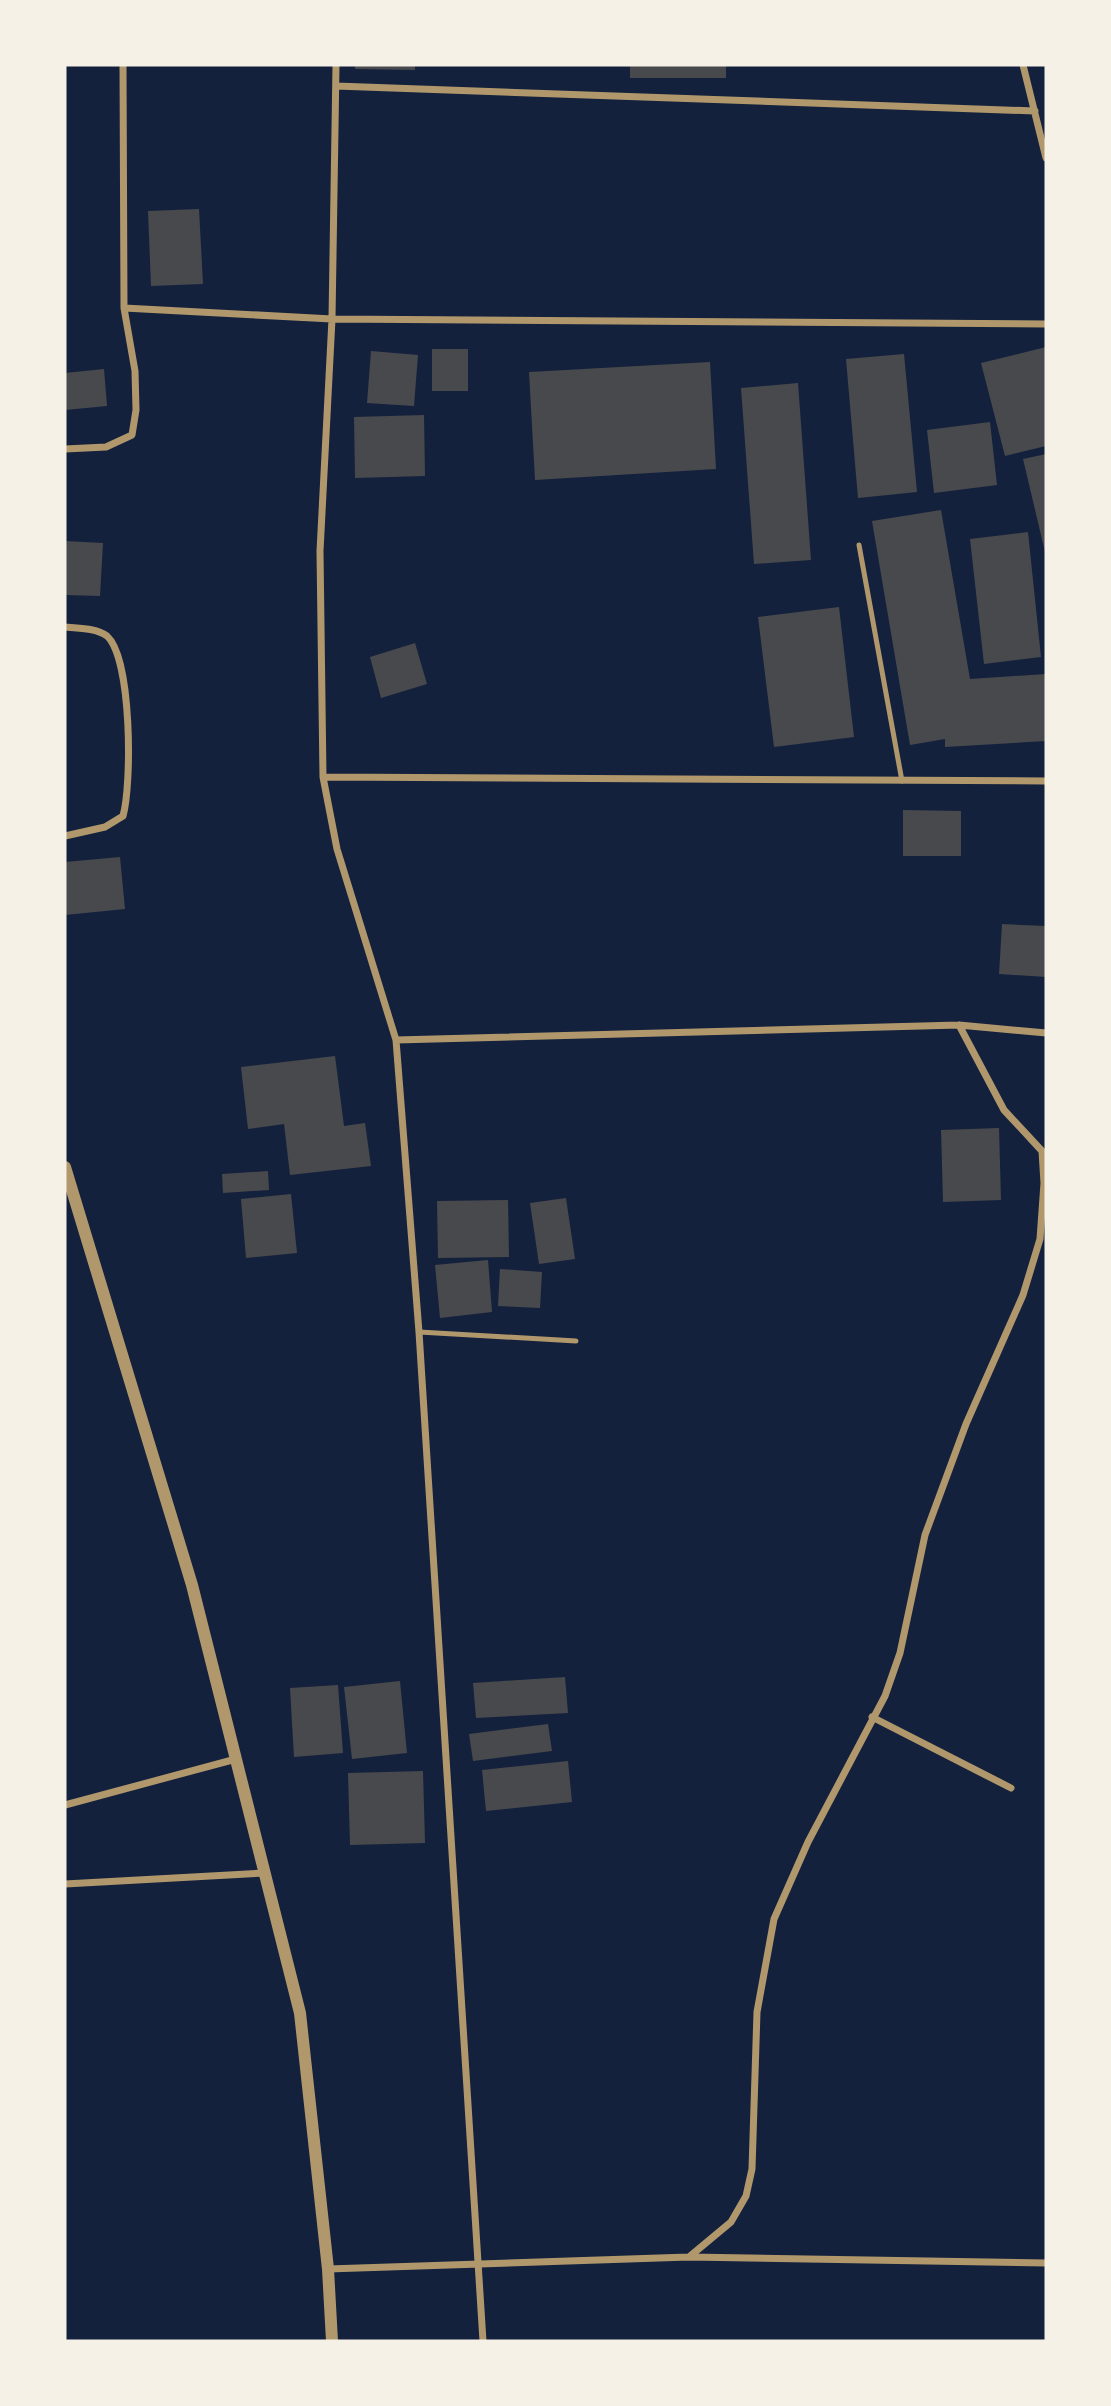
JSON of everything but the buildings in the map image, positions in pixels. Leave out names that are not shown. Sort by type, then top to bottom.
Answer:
[{"type":"street","points":[[65,449],[106,447],[132,435],[136,410],[135,371],[124,308],[122,65]]},
{"type":"street","points":[[336,65],[332,319],[320,551],[323,777],[337,849],[396,1040],[419,1332],[483,2341]]},
{"type":"street","points":[[1023,65],[1046,158]]},
{"type":"street","points":[[336,86],[1035,111]]},
{"type":"street","points":[[124,308],[332,319],[1046,324]]},
{"type":"street","points":[[65,627],[88,629],[106,635],[118,654],[126,698],[128,799],[123,816],[104,827],[65,835]]},
{"type":"street","points":[[323,777],[1046,781]]},
{"type":"street","points":[[396,1040],[960,1025],[1046,1033]]},
{"type":"street","points":[[689,2257],[731,2222],[746,2196],[752,2169],[757,2012],[774,1919],[808,1842],[885,1696],[900,1653],[929,1524],[966,1424],[1023,1295],[1040,1239],[1044,1183],[1042,1151],[1003,1110],[960,1025]]},
{"type":"street","points":[[65,1167],[192,1585],[300,2013],[328,2269],[332,2341]]},
{"type":"street","points":[[872,1717],[1011,1788]]},
{"type":"street","points":[[65,1805],[236,1759]]},
{"type":"street","points":[[65,1884],[265,1872]]},
{"type":"street","points":[[328,2269],[689,2257],[1046,2263]]},
{"type":"lane","points":[[859,545],[902,781]]},
{"type":"lane","points":[[419,1332],[576,1341]]}]
